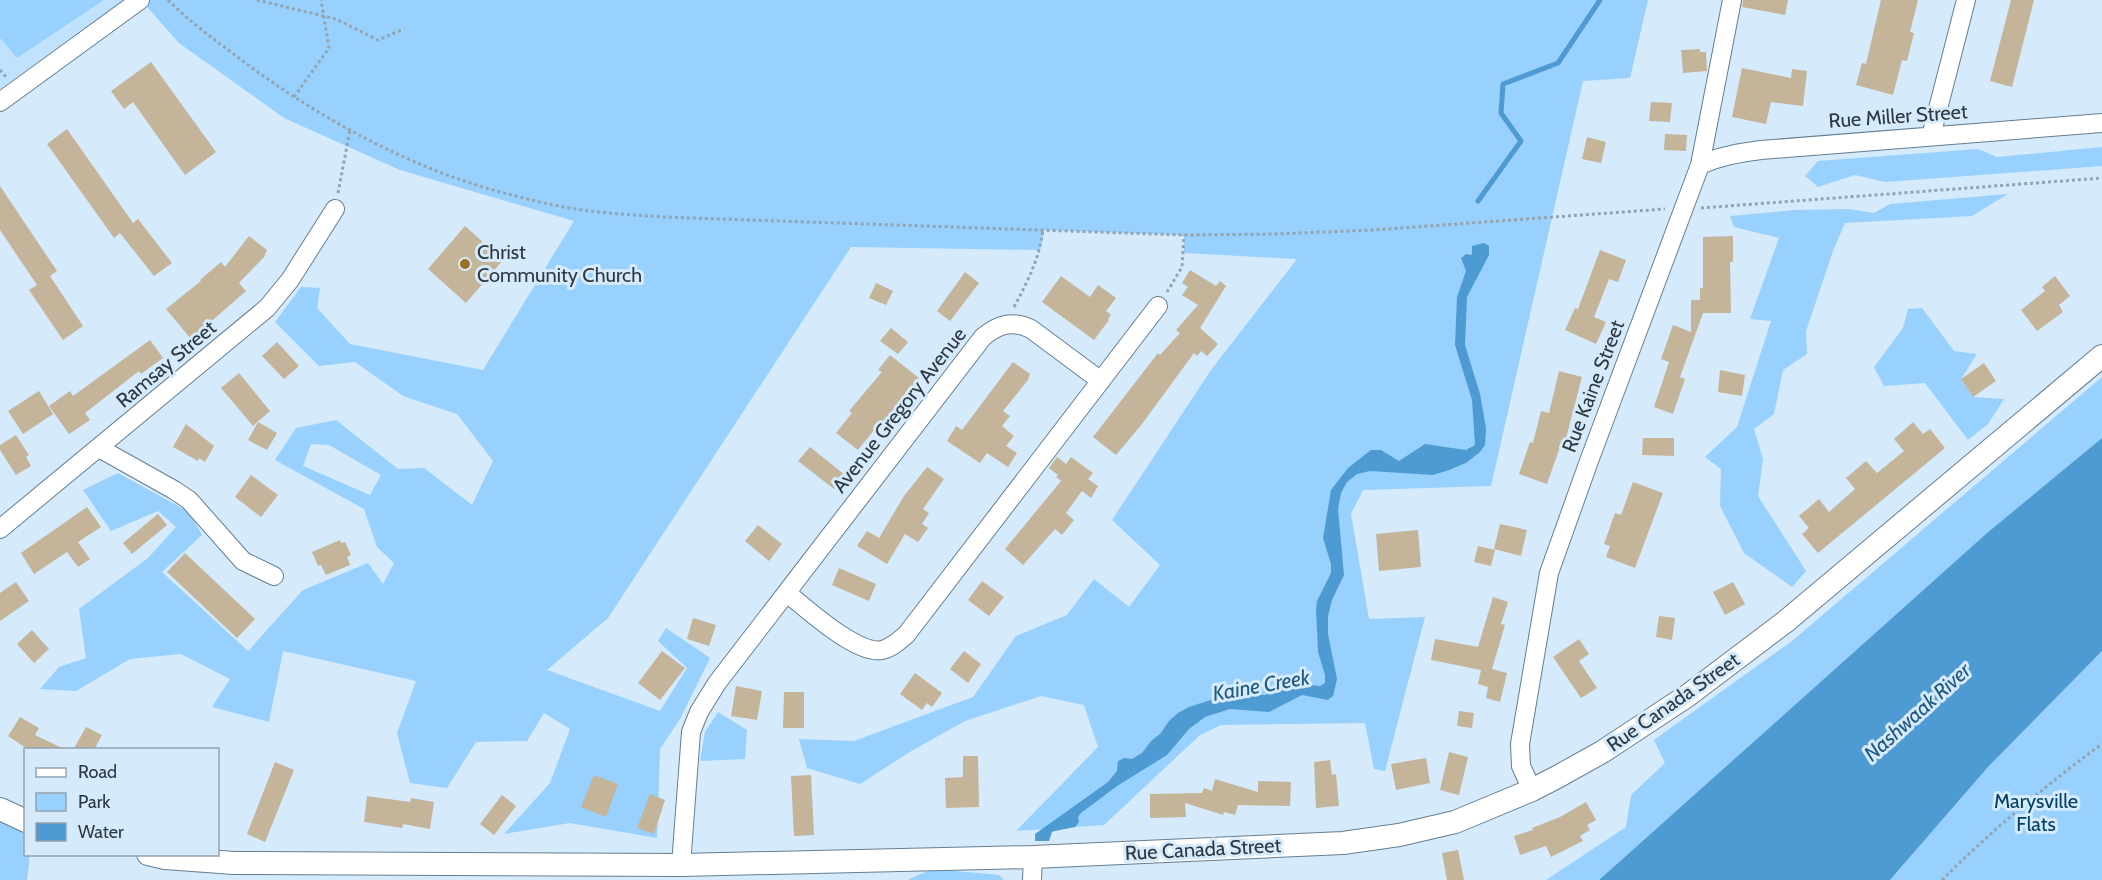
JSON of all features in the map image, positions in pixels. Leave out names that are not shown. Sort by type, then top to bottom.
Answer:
[{"type":"main road","name":"Rue Canada Street","points":[[154,856],[234,863],[681,865],[1033,857],[1354,842],[1399,835],[1455,822],[1532,790],[1602,752],[1645,724],[1785,622],[2102,356]]},
{"type":"main road","points":[[0,809],[24,820]]},
{"type":"street","points":[[0,102],[141,0]]},
{"type":"street","name":"Rue Kaine Street","points":[[1532,790],[1521,766],[1520,744],[1549,573],[1700,165],[1732,0]]},
{"type":"street","points":[[1931,136],[1966,0]]},
{"type":"street","name":"Rue Miller Street","points":[[1700,165],[1731,154],[1761,150],[2102,123]]},
{"type":"street","name":"Ramsay Street","points":[[0,529],[267,308],[290,280],[335,209]]},
{"type":"street","points":[[787,593],[854,644],[868,650],[882,650],[895,644],[906,635],[1158,306]]},
{"type":"street","points":[[1006,324],[1019,324],[1031,329],[1101,381]]},
{"type":"street","name":"Avenue Gregory Avenue","points":[[681,865],[688,756],[691,732],[699,712],[717,683],[983,337],[993,329],[1006,324]]},
{"type":"street","points":[[99,448],[189,500],[243,561],[274,576]]},
{"type":"street","points":[[1032,880],[1033,857]]},
{"type":"path","points":[[168,0],[208,35],[294,97],[350,130],[445,174],[510,195],[583,210],[664,217],[1184,235],[1362,231],[1671,209]]},
{"type":"path","points":[[257,0],[336,19],[378,40],[404,29]]},
{"type":"path","points":[[294,97],[330,48],[321,0]]},
{"type":"path","points":[[335,209],[350,130]]},
{"type":"path","points":[[1695,208],[2102,178]]},
{"type":"path","points":[[1006,324],[1031,275],[1040,250],[1043,230]]},
{"type":"path","points":[[1158,306],[1182,267],[1184,235]]},
{"type":"path","points":[[1942,880],[1968,854],[2058,777],[2102,744]]},
{"type":"shaded area","points":[[0,0],[140,0],[0,102]]},
{"type":"green space","points":[[0,0],[104,0],[17,58],[0,38]]},
{"type":"green space","points":[[141,0],[1648,0],[1630,78],[1583,81],[1491,486],[1363,490],[1351,514],[1369,619],[1425,617],[1385,771],[1374,769],[1365,723],[1221,725],[1200,735],[1104,825],[1016,831],[1098,747],[1084,705],[1041,696],[965,721],[913,750],[860,784],[807,768],[799,739],[854,741],[973,697],[1016,636],[1067,615],[1094,579],[1129,607],[1160,565],[1112,520],[1211,370],[1297,259],[1184,253],[1184,235],[1044,230],[1040,250],[851,247],[608,618],[547,670],[660,711],[687,668],[658,641],[666,628],[710,658],[680,719],[660,749],[657,838],[570,823],[504,834],[550,783],[570,729],[544,713],[527,741],[476,742],[447,788],[410,783],[397,733],[416,681],[283,651],[269,722],[212,707],[230,679],[181,654],[130,659],[76,691],[40,689],[59,667],[86,658],[79,609],[148,558],[176,527],[158,511],[111,531],[83,490],[118,473],[189,512],[202,535],[162,572],[248,651],[303,590],[368,563],[383,584],[394,563],[377,547],[364,509],[275,460],[296,428],[336,420],[398,469],[424,468],[472,505],[493,461],[457,414],[403,396],[355,362],[319,366],[275,322],[301,287],[320,288],[317,308],[350,344],[483,370],[574,221],[400,170],[284,118],[179,43]],"holes":[[[311,444],[329,445],[381,475],[370,495],[303,466]]]},
{"type":"green space","points":[[2102,147],[2102,166],[1885,182],[1855,175],[1818,187],[1805,176],[1818,161],[1978,149],[1997,157]]},
{"type":"green space","points":[[2008,194],[1972,216],[1845,223],[1834,248],[1806,331],[1807,354],[1783,370],[1774,414],[1754,429],[1763,459],[1758,496],[1806,571],[1792,587],[1744,553],[1720,506],[1721,469],[1705,457],[1737,427],[1771,321],[1750,319],[1779,238],[1734,227],[1730,216],[1795,210],[1848,209],[1874,213],[1890,204]]},
{"type":"green space","points":[[1922,308],[1954,351],[1977,354],[1961,379],[1973,397],[2004,399],[1988,424],[1968,440],[1925,383],[1884,386],[1874,367],[1903,328],[1908,309]]},
{"type":"green space","points":[[2102,377],[2102,438],[1987,533],[1599,880],[1546,880],[1626,827],[1631,795],[1665,763],[1654,740],[1792,641]]},
{"type":"green space","name":"Marysville Flats","points":[[2102,651],[2102,880],[1890,880],[1988,767]]},
{"type":"green space","points":[[718,712],[747,730],[745,759],[700,761],[705,732]]},
{"type":"green space","points":[[0,809],[24,821],[24,856],[30,856],[27,880],[0,880]]},
{"type":"green space","points":[[933,869],[999,875],[1004,880],[907,880]]},
{"type":"water","points":[[1484,243],[1489,246],[1489,255],[1467,297],[1465,345],[1480,394],[1486,428],[1485,445],[1466,463],[1433,475],[1370,471],[1357,474],[1347,482],[1341,493],[1338,509],[1344,575],[1332,600],[1328,616],[1328,634],[1337,679],[1333,696],[1328,700],[1302,695],[1269,712],[1230,709],[1205,717],[1189,729],[1167,755],[1117,786],[1081,813],[1075,827],[1052,832],[1049,841],[1035,841],[1035,834],[1108,782],[1117,771],[1118,761],[1124,758],[1132,759],[1142,753],[1169,721],[1189,707],[1226,695],[1265,695],[1292,683],[1320,686],[1325,683],[1318,652],[1316,609],[1317,601],[1331,573],[1331,564],[1323,538],[1331,490],[1348,468],[1371,450],[1381,450],[1399,461],[1425,444],[1466,450],[1475,445],[1472,400],[1455,345],[1457,297],[1466,271],[1461,258],[1466,254],[1472,255],[1472,246]]},
{"type":"water","name":"Nashwaak River","points":[[2102,438],[2102,651],[1988,767],[1890,880],[1599,880],[1987,533]]},
{"type":"building","points":[[1743,0],[1788,0],[1785,15],[1742,7]]},
{"type":"building","points":[[1881,0],[1918,0],[1910,32],[1914,33],[1907,61],[1902,60],[1893,95],[1856,85],[1862,63],[1866,64]]},
{"type":"building","points":[[2011,0],[2034,0],[2012,87],[1990,81]]},
{"type":"building","points":[[1700,49],[1700,52],[1706,52],[1707,71],[1683,73],[1681,50]]},
{"type":"building","points":[[151,62],[216,152],[185,175],[133,102],[124,109],[111,91]]},
{"type":"building","points":[[1742,68],[1791,78],[1792,69],[1807,71],[1803,106],[1771,102],[1766,124],[1732,117]]},
{"type":"building","points":[[1651,102],[1672,103],[1670,122],[1649,121]]},
{"type":"building","points":[[67,129],[133,223],[138,219],[172,263],[154,276],[120,233],[114,238],[47,144]]},
{"type":"building","points":[[1665,134],[1687,135],[1686,151],[1664,150]]},
{"type":"building","points":[[1587,137],[1606,142],[1601,163],[1582,159]]},
{"type":"building","points":[[0,186],[57,271],[50,276],[83,326],[63,340],[29,290],[37,285],[0,230]]},
{"type":"building","name":"Christ Community Church","points":[[465,226],[503,260],[466,303],[428,269]]},
{"type":"building","points":[[249,236],[267,250],[264,257],[239,283],[246,291],[191,339],[166,309],[221,262],[225,267]]},
{"type":"building","points":[[1733,236],[1733,262],[1730,262],[1731,313],[1703,313],[1680,377],[1685,379],[1673,414],[1654,407],[1669,362],[1661,359],[1673,325],[1691,332],[1691,300],[1700,300],[1700,288],[1703,288],[1703,237]]},
{"type":"building","points":[[1600,250],[1626,260],[1618,282],[1609,279],[1594,317],[1606,322],[1596,344],[1565,330],[1575,308],[1578,309]]},
{"type":"building","points":[[1190,270],[1216,286],[1220,281],[1226,286],[1200,328],[1218,344],[1207,356],[1201,351],[1197,356],[1194,353],[1142,424],[1116,455],[1093,437],[1158,353],[1160,355],[1180,333],[1176,330],[1198,305],[1182,295],[1188,287],[1182,283]]},
{"type":"building","points":[[965,272],[979,283],[950,321],[937,311]]},
{"type":"building","points":[[1061,276],[1090,297],[1098,285],[1116,298],[1106,311],[1111,315],[1109,320],[1094,340],[1042,302]]},
{"type":"building","points":[[2055,276],[2070,296],[2059,305],[2063,312],[2037,331],[2021,310],[2045,291],[2042,287]]},
{"type":"building","points":[[876,283],[893,291],[886,305],[869,298]]},
{"type":"building","points":[[891,328],[908,342],[898,354],[880,341]]},
{"type":"building","points":[[150,340],[163,358],[141,374],[139,371],[85,413],[90,420],[69,434],[49,406],[70,391],[73,396]]},
{"type":"building","points":[[277,342],[299,366],[284,379],[262,356]]},
{"type":"building","points":[[890,355],[919,378],[892,412],[895,414],[883,428],[879,424],[858,450],[836,433],[852,413],[849,411],[882,372],[878,370]]},
{"type":"building","points":[[1013,362],[1030,374],[1028,380],[1003,411],[1010,416],[1002,426],[1014,436],[1006,446],[1017,453],[1008,467],[987,453],[980,463],[947,441],[956,426],[962,430]]},
{"type":"building","points":[[1984,363],[1996,381],[1973,397],[1961,379]]},
{"type":"building","points":[[1720,370],[1745,375],[1742,396],[1718,392]]},
{"type":"building","points":[[1559,371],[1582,377],[1565,442],[1562,441],[1547,484],[1519,474],[1530,442],[1533,443],[1541,411],[1549,413]]},
{"type":"building","points":[[239,373],[270,411],[253,426],[221,388]]},
{"type":"building","points":[[39,391],[53,414],[23,434],[8,411]]},
{"type":"building","points":[[258,422],[277,433],[267,450],[248,440]]},
{"type":"building","points":[[1913,422],[1923,434],[1930,429],[1945,448],[1818,553],[1802,534],[1809,528],[1799,516],[1819,499],[1829,512],[1855,489],[1846,478],[1866,461],[1877,473],[1904,451],[1894,439]]},
{"type":"building","points":[[186,424],[214,446],[205,462],[199,458],[198,461],[173,447]]},
{"type":"building","points":[[16,435],[29,455],[26,457],[31,466],[16,475],[0,450],[0,445]]},
{"type":"building","points":[[1643,438],[1674,438],[1674,456],[1642,455]]},
{"type":"building","points":[[810,447],[845,475],[834,489],[798,461]]},
{"type":"building","points":[[1057,457],[1066,464],[1071,457],[1093,473],[1088,479],[1098,486],[1091,498],[1082,491],[1066,513],[1074,520],[1062,535],[1055,529],[1023,565],[1005,549],[1061,481],[1056,477],[1058,475],[1049,468]]},
{"type":"building","points":[[927,467],[944,479],[923,509],[929,513],[922,524],[928,528],[918,542],[905,534],[887,564],[857,546],[867,531],[879,538],[904,496]]},
{"type":"building","points":[[251,475],[278,495],[261,517],[235,497]]},
{"type":"building","points":[[1633,482],[1663,493],[1635,568],[1606,557],[1610,546],[1604,544],[1615,513],[1621,515]]},
{"type":"building","points":[[87,507],[101,527],[78,542],[90,559],[78,567],[67,552],[34,574],[21,553]]},
{"type":"building","points":[[158,514],[167,525],[132,554],[123,543]]},
{"type":"building","points":[[1500,524],[1527,530],[1521,556],[1494,549]]},
{"type":"building","points":[[758,525],[782,544],[769,561],[745,541]]},
{"type":"building","points":[[1418,530],[1421,567],[1379,571],[1376,534]]},
{"type":"building","points":[[340,540],[341,543],[345,542],[351,555],[347,557],[350,565],[326,575],[321,565],[318,566],[312,552]]},
{"type":"building","points":[[1478,546],[1495,550],[1491,566],[1474,562]]},
{"type":"building","points":[[185,553],[255,619],[237,638],[167,572]]},
{"type":"building","points":[[839,568],[876,584],[869,601],[832,585]]},
{"type":"building","points":[[982,581],[1004,597],[989,616],[968,600]]},
{"type":"building","points":[[16,582],[29,601],[0,621],[0,593]]},
{"type":"building","points":[[1733,582],[1745,604],[1725,615],[1713,592]]},
{"type":"building","points":[[1493,597],[1508,602],[1501,624],[1505,625],[1492,669],[1507,673],[1500,702],[1486,698],[1488,687],[1478,684],[1481,670],[1431,660],[1435,639],[1478,647]]},
{"type":"building","points":[[1659,616],[1675,618],[1672,640],[1656,637]]},
{"type":"building","points":[[693,618],[716,625],[709,646],[687,639]]},
{"type":"building","points":[[32,630],[49,649],[34,663],[17,644]]},
{"type":"building","points":[[1579,639],[1589,654],[1579,661],[1597,688],[1581,698],[1553,657]]},
{"type":"building","points":[[662,651],[685,668],[660,700],[638,683]]},
{"type":"building","points":[[964,651],[981,664],[968,683],[950,669]]},
{"type":"building","points":[[915,673],[942,693],[932,707],[927,703],[922,710],[900,694]]},
{"type":"building","points":[[736,686],[762,691],[757,720],[731,716]]},
{"type":"building","points":[[784,692],[804,692],[804,728],[783,728]]},
{"type":"building","points":[[1459,711],[1474,713],[1472,728],[1457,726]]},
{"type":"building","points":[[20,717],[39,728],[35,735],[62,748],[26,748],[8,736]]},
{"type":"building","points":[[86,727],[102,735],[95,748],[74,748]]},
{"type":"building","points":[[1449,752],[1468,757],[1459,795],[1440,790]]},
{"type":"building","points":[[963,756],[978,756],[979,807],[946,808],[945,778],[963,777]]},
{"type":"building","points":[[1426,758],[1430,783],[1396,790],[1391,764]]},
{"type":"building","points":[[1330,760],[1332,775],[1336,774],[1339,806],[1316,808],[1314,762]]},
{"type":"building","points":[[275,762],[294,770],[265,842],[247,834]]},
{"type":"building","points":[[594,775],[618,784],[606,817],[581,807]]},
{"type":"building","points":[[811,775],[814,835],[794,836],[791,776]]},
{"type":"building","points":[[1215,779],[1258,792],[1258,781],[1291,782],[1290,806],[1238,805],[1235,815],[1224,812],[1223,815],[1185,803],[1186,817],[1150,818],[1150,794],[1202,793],[1204,788],[1212,791]]},
{"type":"building","points":[[650,794],[665,800],[654,834],[637,828]]},
{"type":"building","points":[[502,795],[516,806],[494,835],[480,824]]},
{"type":"building","points":[[367,796],[410,802],[411,798],[434,802],[430,829],[403,824],[402,828],[364,822]]},
{"type":"building","points":[[1586,802],[1596,820],[1587,825],[1590,830],[1580,836],[1583,841],[1551,857],[1546,846],[1520,855],[1514,836],[1533,830],[1532,828],[1560,817]]},
{"type":"building","points":[[1458,850],[1464,880],[1447,880],[1442,853]]},
{"type":"waterway","name":"Kaine Creek","points":[[1478,201],[1521,141],[1501,113],[1503,84],[1558,63],[1600,0]]},
{"type":"place","name":"Christ Community Church","points":[[465,264]]}]
